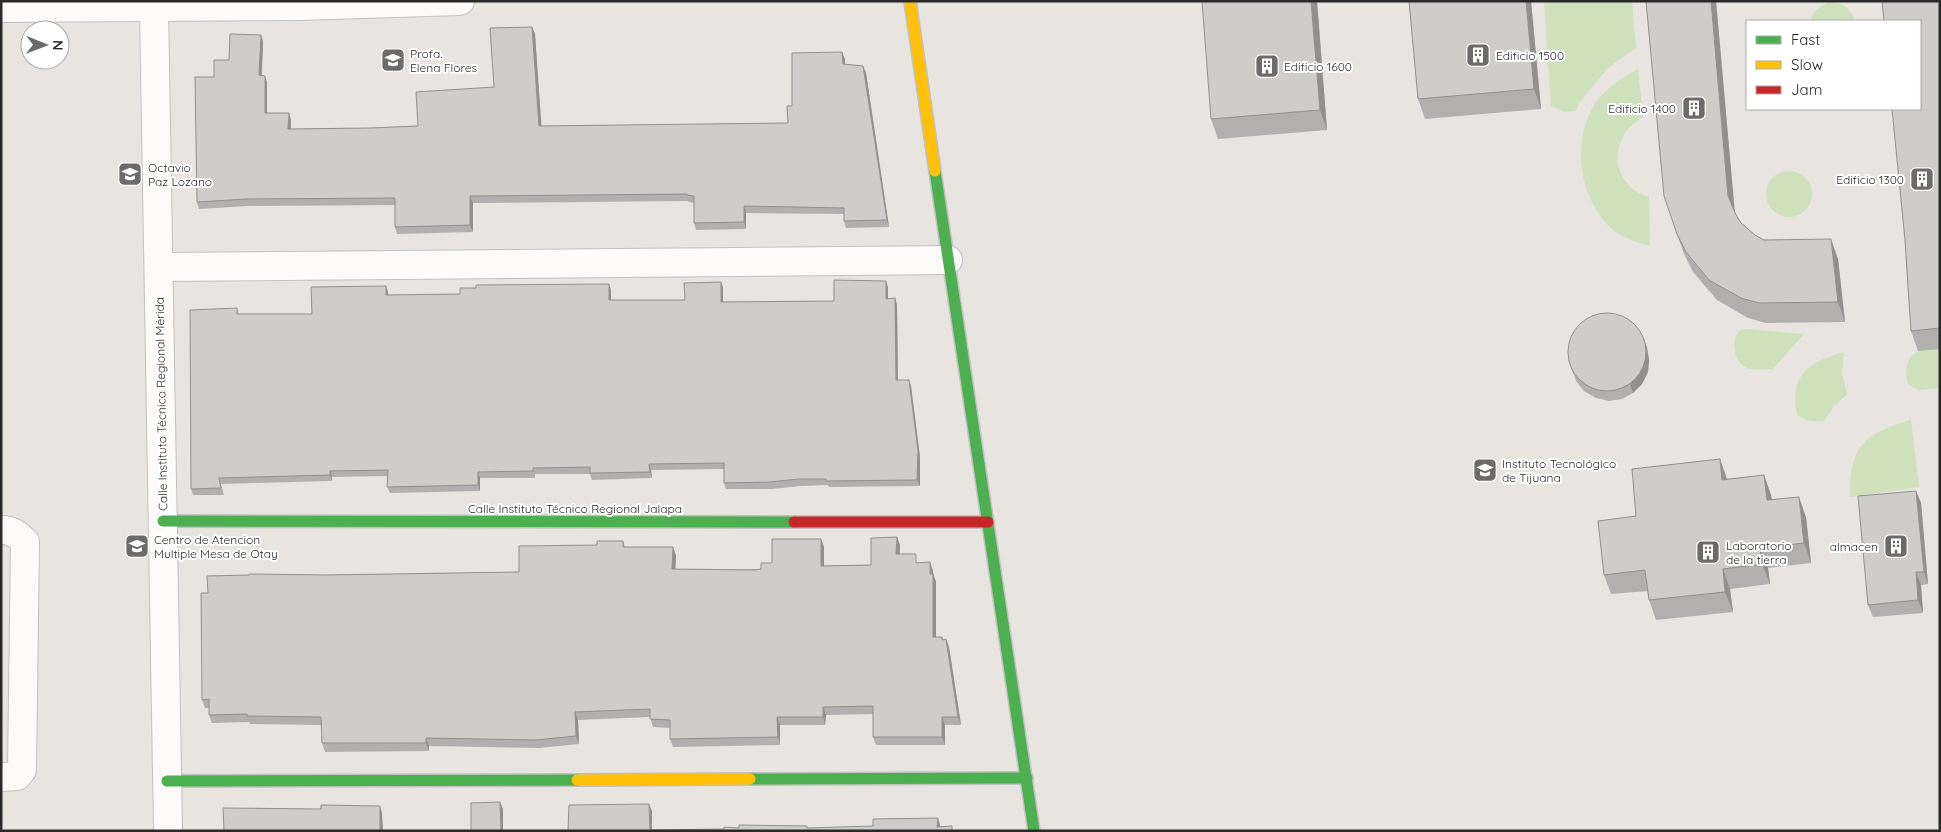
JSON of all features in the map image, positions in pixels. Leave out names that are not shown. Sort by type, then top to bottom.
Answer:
[{"type":"street","points":[[1,8],[154,8],[460,1]]},
{"type":"street","points":[[910,1],[1034,831]]},
{"type":"street","name":"Calle Instituto Técnico Regional Mérida","points":[[154,8],[168,831]]},
{"type":"street","points":[[159,267],[948,260]]},
{"type":"street","name":"Calle Instituto Técnico Regional Jalapa","points":[[163,521],[988,522]]},
{"type":"street","points":[[1,530],[8,530],[17,534],[25,542],[22,770],[17,776],[1,777]]},
{"type":"street","points":[[167,781],[1027,778]]},
{"type":"green space","points":[[1544,1],[1632,1],[1636,48],[1608,68],[1579,103],[1576,111],[1565,112],[1551,106]]},
{"type":"green space","points":[[1832,2],[1840,4],[1851,13],[1854,20],[1810,20],[1818,8]]},
{"type":"green space","points":[[1638,69],[1643,117],[1632,125],[1624,136],[1619,147],[1618,160],[1620,171],[1626,182],[1636,191],[1649,197],[1650,246],[1620,235],[1612,229],[1592,201],[1585,185],[1582,168],[1583,134],[1588,117],[1596,102],[1615,83]]},
{"type":"green space","points":[[1789,171],[1802,175],[1808,181],[1812,194],[1808,207],[1802,213],[1789,217],[1776,213],[1770,207],[1766,194],[1770,181],[1776,175]]},
{"type":"green space","points":[[1743,329],[1804,334],[1773,369],[1755,369],[1741,364],[1735,353],[1734,342],[1736,336]]},
{"type":"green space","points":[[1940,349],[1940,388],[1919,390],[1908,384],[1906,370],[1911,357],[1921,350]]},
{"type":"green space","points":[[1844,352],[1842,374],[1847,394],[1834,406],[1824,421],[1810,421],[1797,415],[1796,389],[1804,372],[1820,361]]},
{"type":"green space","points":[[1911,420],[1919,487],[1850,497],[1852,466],[1856,454],[1862,445],[1882,430]]},
{"type":"building","name":"Edificio 1600","points":[[1202,1],[1311,1],[1320,110],[1211,119]]},
{"type":"building","name":"Edificio 1500","points":[[1409,1],[1526,1],[1534,89],[1418,99]]},
{"type":"building","name":"Edificio 1400","points":[[1646,1],[1711,1],[1728,196],[1736,215],[1741,223],[1764,240],[1831,239],[1838,302],[1759,303],[1741,298],[1709,280],[1686,252],[1677,234],[1664,196]]},
{"type":"building","name":"Edificio 1300","points":[[1882,1],[1940,1],[1940,328],[1911,331],[1905,240],[1892,110],[1921,110],[1921,20],[1884,20]]},
{"type":"building","points":[[532,27],[539,126],[788,123],[787,106],[792,106],[792,53],[842,52],[843,64],[863,66],[887,220],[844,221],[844,208],[744,206],[744,222],[694,223],[694,196],[687,194],[470,196],[470,225],[395,227],[395,198],[246,199],[197,202],[195,77],[214,77],[214,60],[229,60],[230,34],[261,35],[259,75],[265,76],[265,113],[289,113],[288,129],[370,128],[418,126],[416,92],[494,87],[490,28]]},
{"type":"building","points":[[834,280],[886,281],[886,299],[895,298],[896,380],[909,380],[918,451],[917,480],[826,481],[826,479],[799,479],[724,483],[724,463],[649,464],[650,472],[590,473],[590,467],[533,468],[533,471],[478,472],[478,485],[387,487],[388,470],[330,471],[330,475],[219,478],[221,488],[191,489],[190,310],[237,308],[237,314],[312,314],[311,287],[386,286],[386,295],[460,294],[460,288],[476,288],[476,285],[609,284],[609,300],[685,300],[684,283],[721,282],[721,302],[834,301]]},
{"type":"building","points":[[1607,313],[1622,316],[1635,324],[1643,337],[1646,352],[1643,367],[1635,380],[1622,388],[1607,391],[1592,388],[1579,380],[1571,367],[1568,352],[1571,337],[1579,324],[1592,316]]},
{"type":"building","name":"Laboratorio de la tierra","points":[[1720,459],[1722,480],[1764,475],[1767,500],[1799,497],[1804,543],[1760,548],[1762,564],[1723,569],[1725,592],[1649,600],[1645,570],[1604,575],[1598,521],[1636,516],[1632,469]]},
{"type":"building","name":"almacen","points":[[1916,491],[1924,572],[1916,572],[1918,600],[1868,605],[1858,496]]},
{"type":"building","points":[[897,537],[896,554],[916,554],[916,563],[930,562],[930,574],[933,574],[933,637],[942,637],[942,640],[946,639],[958,717],[942,717],[942,737],[873,737],[873,706],[823,707],[823,717],[777,717],[778,737],[670,739],[670,720],[650,719],[650,709],[575,712],[576,736],[536,740],[426,738],[426,743],[322,743],[321,717],[247,716],[247,714],[209,715],[209,699],[202,700],[201,593],[208,593],[207,576],[519,572],[519,546],[597,545],[597,541],[623,541],[623,547],[673,547],[672,569],[755,570],[761,569],[761,563],[772,563],[772,539],[821,539],[821,566],[871,565],[871,538]]},
{"type":"building","points":[[500,802],[501,831],[471,831],[471,803]]},
{"type":"building","points":[[649,804],[650,830],[724,829],[724,827],[739,828],[739,825],[807,826],[807,828],[873,826],[873,819],[938,818],[937,827],[952,826],[952,831],[568,831],[569,805]]},
{"type":"building","points":[[321,805],[380,806],[380,831],[224,831],[223,808],[321,809]]},
{"type":"traffic: fast","points":[[935,171],[1034,831]]},
{"type":"traffic: fast","points":[[163,521],[794,522]]},
{"type":"traffic: fast","points":[[750,779],[1027,778]]},
{"type":"traffic: fast","points":[[167,781],[577,780]]},
{"type":"traffic: slow","points":[[910,1],[935,171]]},
{"type":"traffic: slow","points":[[577,780],[750,779]]},
{"type":"traffic: jam","points":[[794,522],[988,522]]},
{"type":"place","name":"Edificio 1500","points":[[1478,55]]},
{"type":"place","name":"Profa. Elena Flores","points":[[393,60]]},
{"type":"place","name":"Edificio 1600","points":[[1267,66]]},
{"type":"place","name":"Edificio 1400","points":[[1694,108]]},
{"type":"place","name":"Octavio Paz Lozano","points":[[130,174]]},
{"type":"place","name":"Edificio 1300","points":[[1922,179]]},
{"type":"place","name":"Instituto Tecnológico de Tijuana","points":[[1485,470]]},
{"type":"place","name":"Centro de Atencion Multiple Mesa de Otay","points":[[137,546]]},
{"type":"place","name":"almacen","points":[[1896,546]]},
{"type":"place","name":"Laboratorio de la tierra","points":[[1708,552]]}]
